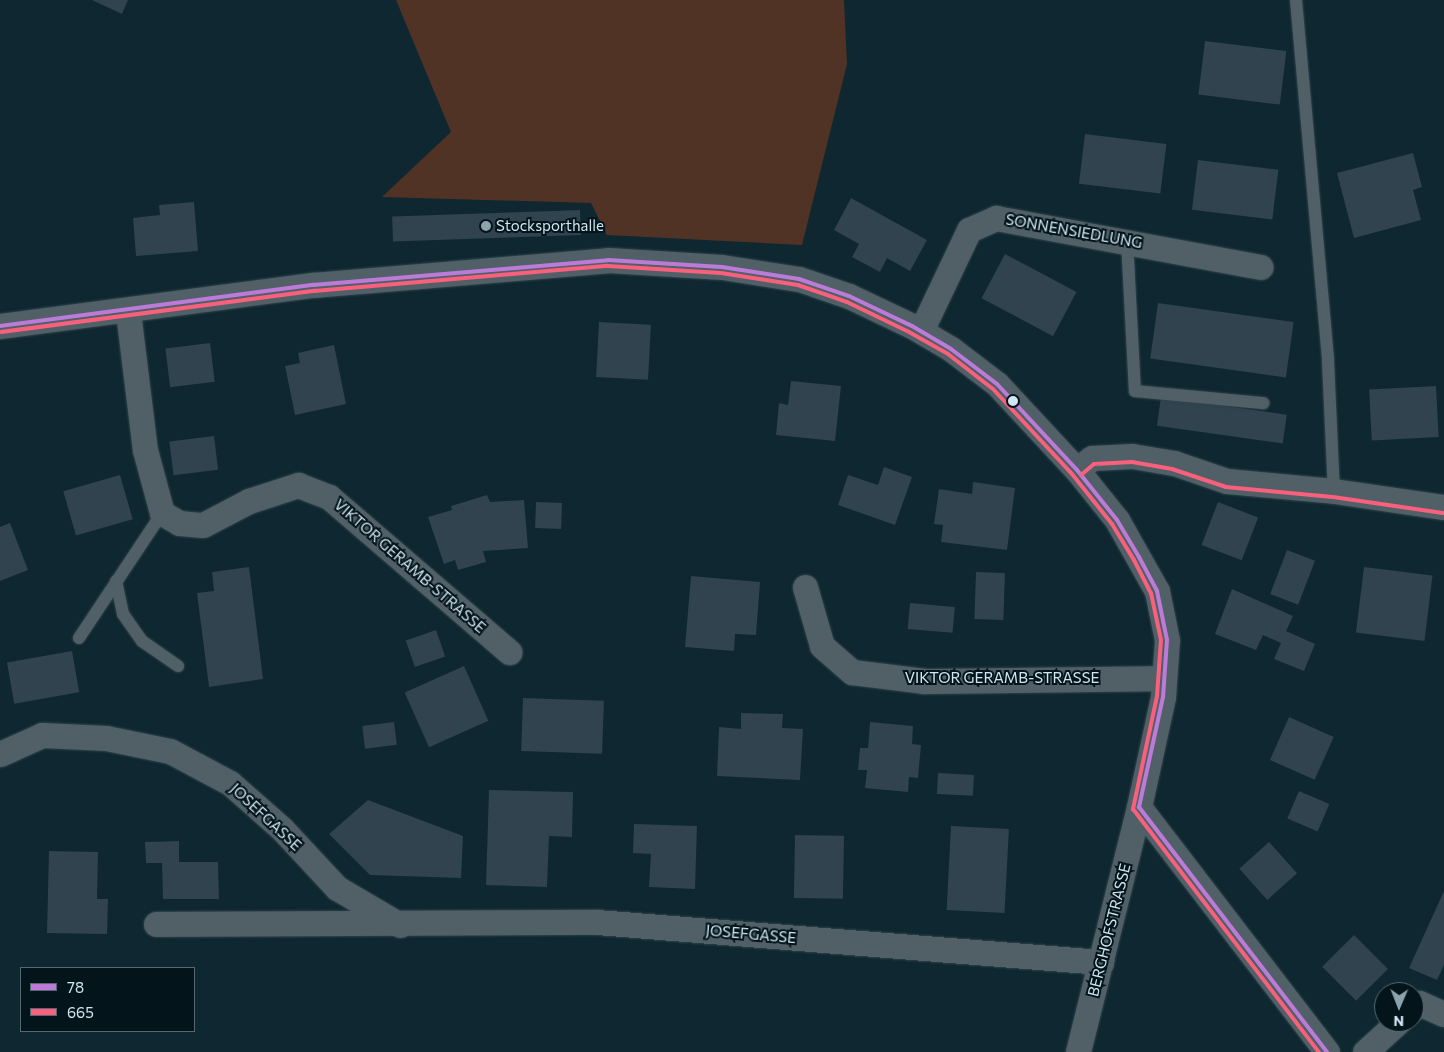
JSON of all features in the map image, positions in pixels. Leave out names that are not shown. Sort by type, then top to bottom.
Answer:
[{"type":"street","name":"SONNENSIEDLUNG","points":[[921,331],[970,230],[996,218],[1126,240],[1260,267]]},
{"type":"street","points":[[0,326],[128,312],[313,284],[608,260],[722,267],[799,279],[849,296],[921,331],[997,384],[1077,470],[1117,520],[1157,591],[1167,640],[1164,678],[1140,807],[1327,1052]]},
{"type":"street","points":[[128,312],[145,450],[162,513]]},
{"type":"street","points":[[1077,470],[1092,458],[1132,456],[1174,463],[1227,481],[1334,491],[1444,507]]},
{"type":"street","name":"VIKTOR GERAMB-STRASSE","points":[[162,513],[179,523],[203,525],[249,501],[298,485],[329,497],[509,652]]},
{"type":"street","name":"VIKTOR GERAMB-STRASSE","points":[[805,587],[822,646],[852,672],[924,680],[1164,678]]},
{"type":"street","name":"JOSEFGASSE","points":[[0,754],[42,735],[106,738],[170,751],[230,783],[282,829],[337,888],[400,925]]},
{"type":"street","name":"BERGHOFSTRASSE","points":[[1078,1052],[1140,807]]},
{"type":"street","name":"JOSEFGASSE","points":[[156,924],[400,925],[597,922],[1101,962]]},
{"type":"street","points":[[1424,1005],[1444,1014]]},
{"type":"street","points":[[1365,1052],[1387,1032]]},
{"type":"lane","points":[[1296,0],[1328,361],[1334,491]]},
{"type":"lane","points":[[1126,240],[1135,391],[1263,403]]},
{"type":"lane","points":[[79,638],[116,581],[148,538],[162,513]]},
{"type":"lane","points":[[116,581],[123,614],[142,641],[178,666]]},
{"type":"shaded area","points":[[396,0],[844,0],[847,64],[802,245],[607,235],[591,203],[382,197],[451,132]]},
{"type":"building","points":[[92,0],[128,0],[122,14]]},
{"type":"building","points":[[1205,41],[1286,51],[1280,105],[1198,95]]},
{"type":"building","points":[[1085,134],[1166,144],[1160,194],[1079,184]]},
{"type":"building","points":[[1413,153],[1422,187],[1413,190],[1421,220],[1354,238],[1337,173]]},
{"type":"building","points":[[1198,160],[1278,170],[1272,219],[1192,210]]},
{"type":"building","points":[[851,198],[927,240],[910,271],[887,258],[880,272],[852,257],[859,244],[834,230]]},
{"type":"building","points":[[194,202],[198,251],[136,256],[133,218],[160,215],[159,205]]},
{"type":"building","name":"Stocksporthalle","points":[[580,210],[581,235],[393,242],[392,217]]},
{"type":"building","points":[[1005,254],[1077,292],[1053,336],[982,298]]},
{"type":"building","points":[[1158,303],[1294,322],[1286,378],[1150,358]]},
{"type":"building","points":[[599,322],[651,325],[648,380],[596,377]]},
{"type":"building","points":[[210,343],[215,382],[170,387],[165,348]]},
{"type":"building","points":[[334,345],[346,404],[295,415],[285,366],[300,363],[298,353]]},
{"type":"building","points":[[791,381],[841,386],[835,441],[776,435],[779,403],[788,405]]},
{"type":"building","points":[[1436,386],[1439,437],[1372,440],[1369,390]]},
{"type":"building","points":[[1161,397],[1287,415],[1283,443],[1157,426]]},
{"type":"building","points":[[214,436],[218,470],[173,475],[169,441]]},
{"type":"building","points":[[884,467],[912,477],[895,525],[838,505],[848,475],[878,485]]},
{"type":"building","points":[[120,475],[133,519],[76,535],[63,491]]},
{"type":"building","points":[[973,482],[1015,488],[1007,550],[941,542],[943,525],[934,524],[939,489],[972,494]]},
{"type":"building","points":[[487,495],[490,502],[524,500],[528,548],[483,551],[486,562],[458,570],[455,560],[444,564],[428,517],[452,510],[451,506]]},
{"type":"building","points":[[536,502],[562,503],[561,529],[535,528]]},
{"type":"building","points":[[1218,502],[1258,517],[1242,560],[1202,545]]},
{"type":"building","points":[[10,523],[28,570],[0,581],[0,527]]},
{"type":"building","points":[[1287,550],[1315,561],[1298,605],[1270,594]]},
{"type":"building","points":[[249,567],[263,679],[209,687],[197,593],[214,591],[212,572]]},
{"type":"building","points":[[1364,567],[1432,575],[1424,641],[1356,633]]},
{"type":"building","points":[[976,572],[1005,573],[1003,620],[974,619]]},
{"type":"building","points":[[691,576],[760,582],[756,635],[735,634],[734,651],[685,647]]},
{"type":"building","points":[[1232,589],[1293,616],[1286,631],[1315,644],[1304,671],[1274,659],[1281,643],[1263,635],[1256,650],[1215,634]]},
{"type":"building","points":[[910,603],[955,607],[953,633],[908,629]]},
{"type":"building","points":[[436,630],[445,656],[415,667],[406,640]]},
{"type":"building","points":[[72,651],[79,692],[14,704],[7,662]]},
{"type":"building","points":[[464,666],[488,721],[429,747],[405,692]]},
{"type":"building","points":[[523,698],[604,701],[602,754],[521,751]]},
{"type":"building","points":[[741,713],[783,714],[782,728],[803,729],[800,780],[717,776],[719,727],[741,729]]},
{"type":"building","points":[[1289,717],[1334,737],[1315,780],[1270,760]]},
{"type":"building","points":[[394,722],[397,745],[365,749],[362,726]]},
{"type":"building","points":[[870,722],[913,726],[912,744],[921,745],[918,778],[909,777],[908,792],[865,788],[867,770],[858,770],[860,748],[868,748]]},
{"type":"building","points":[[938,773],[974,775],[973,796],[937,794]]},
{"type":"building","points":[[489,790],[573,792],[572,837],[549,836],[547,887],[486,885]]},
{"type":"building","points":[[1299,791],[1329,804],[1318,832],[1287,819]]},
{"type":"building","points":[[368,800],[463,836],[461,878],[370,875],[329,834]]},
{"type":"building","points":[[634,824],[697,826],[695,889],[649,887],[651,854],[633,853]]},
{"type":"building","points":[[951,826],[1009,829],[1005,913],[947,910]]},
{"type":"building","points":[[795,835],[844,836],[843,899],[794,898]]},
{"type":"building","points":[[179,841],[179,862],[218,862],[219,899],[163,899],[162,863],[146,863],[145,842]]},
{"type":"building","points":[[1269,842],[1297,873],[1267,900],[1239,869]]},
{"type":"building","points":[[49,851],[98,852],[97,899],[108,899],[107,934],[47,933]]},
{"type":"building","points":[[1444,891],[1444,965],[1437,980],[1409,968]]},
{"type":"building","points":[[1354,935],[1388,969],[1356,1001],[1322,967]]},
{"type":"transit line","name":"78","points":[[0,326],[313,285],[608,260],[722,267],[799,279],[849,296],[912,326],[951,349],[997,384],[1077,470],[1117,520],[1139,557],[1157,591],[1167,640],[1163,697],[1139,807],[1327,1052]]},
{"type":"transit line","name":"665","points":[[1,332],[314,291],[608,266],[721,273],[798,285],[847,302],[909,332],[948,354],[993,389],[1072,474],[1112,524],[1134,560],[1151,593],[1161,640],[1157,696],[1133,809],[1319,1052]]},
{"type":"transit line","name":"665","points":[[1081,475],[1094,464],[1132,462],[1172,469],[1226,487],[1333,497],[1443,513]]},
{"type":"place","name":"Stocksporthalle","points":[[486,226]]}]
